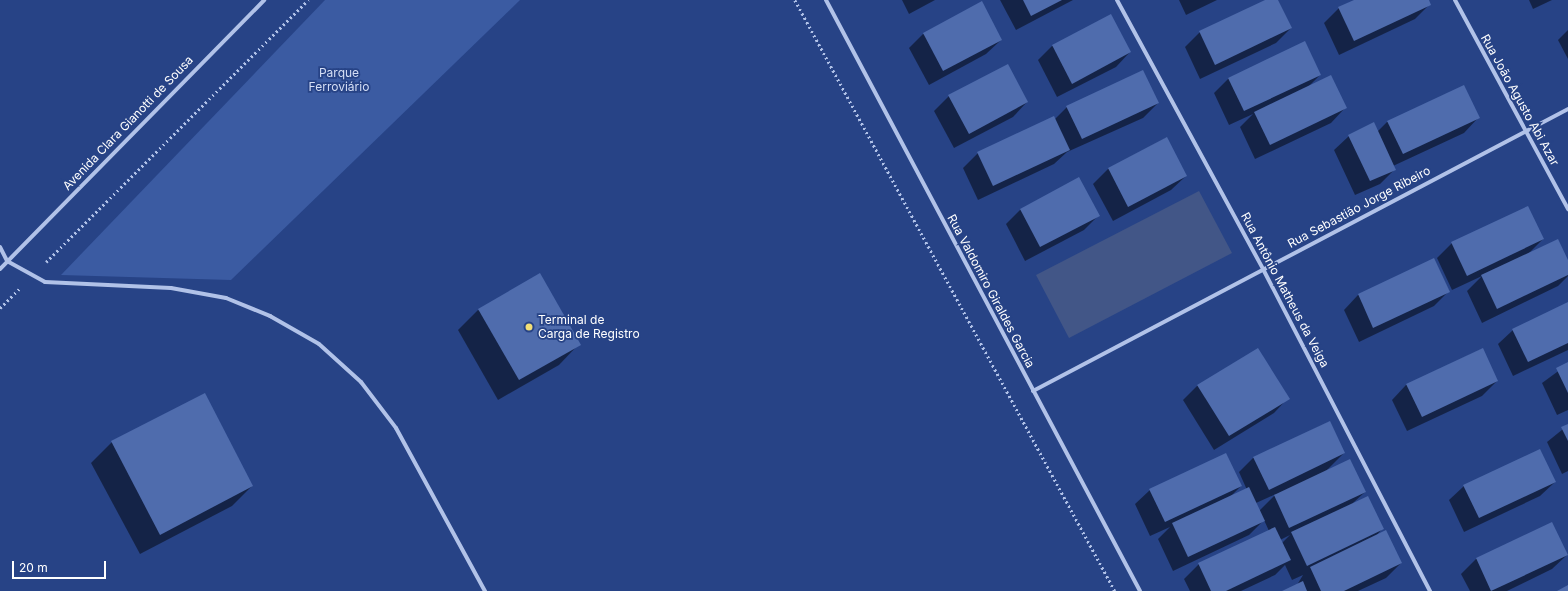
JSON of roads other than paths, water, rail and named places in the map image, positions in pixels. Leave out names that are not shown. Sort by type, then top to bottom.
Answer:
[{"type":"street","name":"Avenida Clara Gianotti de Sousa","points":[[0,269],[264,0]]},
{"type":"street","name":"Rua Valdomiro Giraldes Garcia","points":[[826,0],[1140,591]]},
{"type":"street","name":"Rua Antônio Matheus da Veiga","points":[[1117,0],[1263,269],[1430,591]]},
{"type":"street","name":"Rua João Agusto Abi Azar","points":[[1454,0],[1568,209]]},
{"type":"street","name":"Rua Sebastião Jorge Ribeiro","points":[[1033,391],[1568,109]]},
{"type":"street","points":[[0,247],[7,262],[31,277],[45,282],[171,288],[226,298],[270,316],[319,344],[361,382],[396,428],[485,591]]},
{"type":"place","name":"Terminal de Carga de Registro","points":[[529,327]]},
{"type":"park label","name":"Parque Ferroviário","points":[[339,80]]}]
